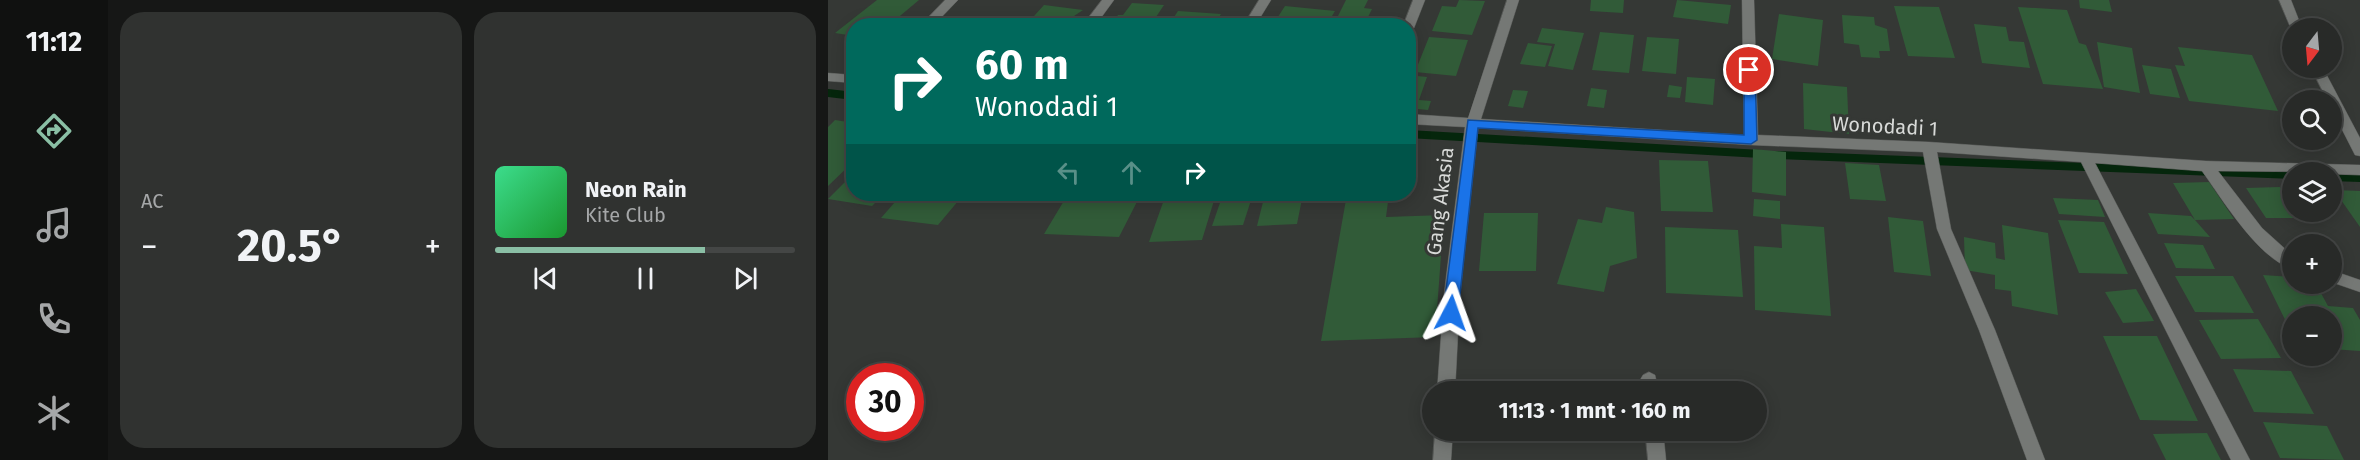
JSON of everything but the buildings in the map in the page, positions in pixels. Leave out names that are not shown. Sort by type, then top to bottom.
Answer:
[{"type":"street","points":[[934,18],[952,0]]},
{"type":"street","points":[[1094,18],[1108,0]]},
{"type":"street","points":[[1254,18],[1265,0]]},
{"type":"street","points":[[1412,18],[1419,0]]},
{"type":"street","name":"Gang Akasia","points":[[1447,381],[1452,294],[1472,124],[1513,0]]},
{"type":"street","points":[[1748,0],[1751,140]]},
{"type":"street","points":[[2285,0],[2292,18]]},
{"type":"street","points":[[2322,78],[2360,151]]},
{"type":"street","points":[[829,81],[846,80]]},
{"type":"street","name":"Wonodadi 1","points":[[1416,120],[2206,166],[2360,170]]},
{"type":"street","points":[[1930,151],[1944,229],[1987,330],[2036,460]]},
{"type":"street","points":[[2086,159],[2241,460]]},
{"type":"street","points":[[2206,166],[2239,212],[2282,255]]},
{"type":"street","points":[[2342,280],[2360,286]]},
{"type":"street","points":[[1442,460],[1443,441]]},
{"type":"street","points":[[1655,441],[1657,460]]},
{"type":"waterway","points":[[828,93],[846,95]]},
{"type":"waterway","points":[[1416,134],[1761,154]]},
{"type":"waterway","points":[[1777,155],[2282,175]]},
{"type":"waterway","points":[[2342,177],[2360,178]]},
{"type":"route","points":[[1451,313],[1472,123],[1751,140],[1749,70]]}]
